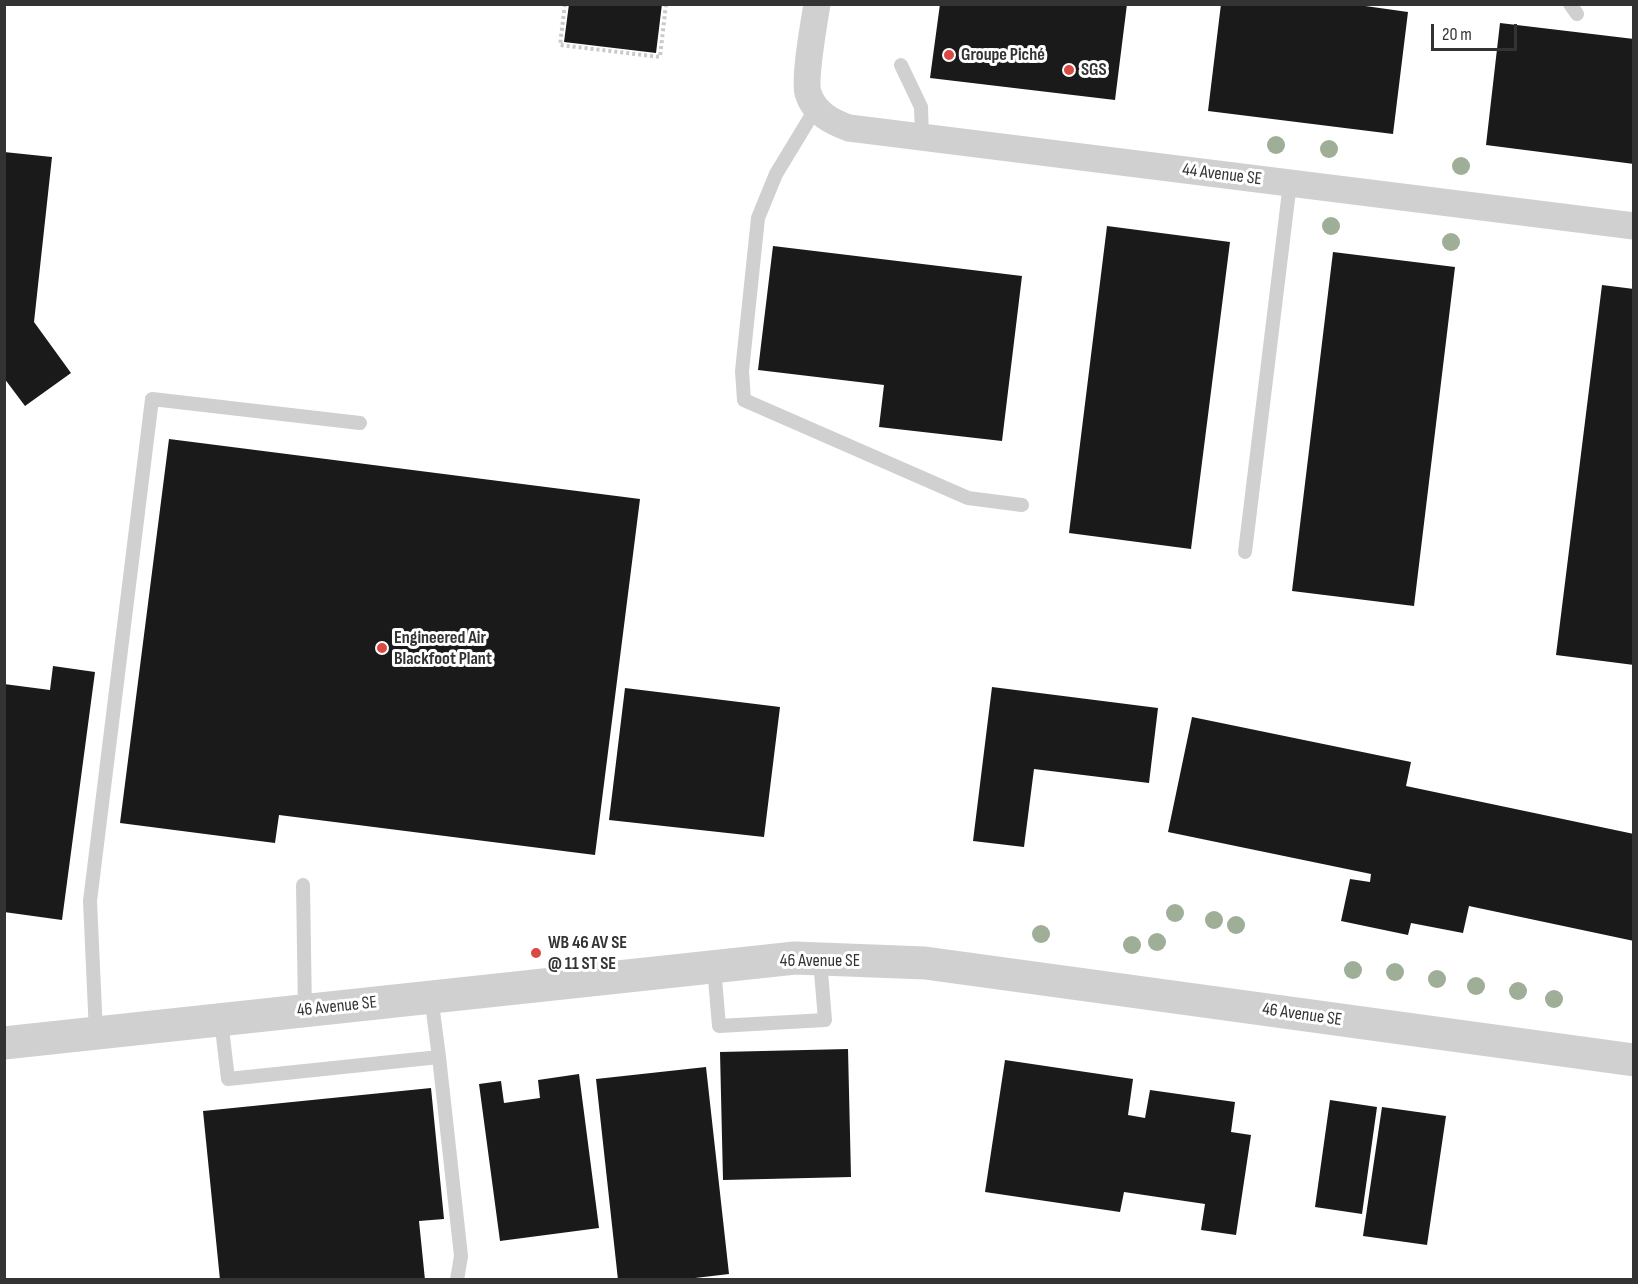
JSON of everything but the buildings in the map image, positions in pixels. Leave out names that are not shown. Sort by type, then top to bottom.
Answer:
[{"type":"street","points":[[816,108],[808,93],[808,76],[817,4]]},
{"type":"street","name":"44 Avenue SE","points":[[816,108],[831,122],[849,128],[1634,226]]},
{"type":"street","name":"46 Avenue SE","points":[[4,1043],[795,958],[925,963],[1634,1060]]},
{"type":"lane","points":[[901,64],[921,107],[922,138]]},
{"type":"lane","points":[[816,108],[776,174],[758,218],[742,371],[744,400],[968,498],[1022,505]]},
{"type":"lane","points":[[1245,552],[1290,183]]},
{"type":"lane","points":[[96,1033],[90,901],[152,399],[360,423]]},
{"type":"lane","points":[[303,885],[305,1011]]},
{"type":"lane","points":[[714,967],[719,1026],[825,1020],[820,959]]},
{"type":"lane","points":[[431,996],[461,1256],[457,1280]]},
{"type":"lane","points":[[221,1020],[228,1079],[439,1057]]},
{"type":"path","points":[[565,4],[560,45],[660,57],[666,4]]},
{"type":"place","name":"Groupe Piché","points":[[949,55]]},
{"type":"place","name":"SGS","points":[[1069,70]]},
{"type":"place","name":"Engineered Air Blackfoot Plant","points":[[382,648]]},
{"type":"place","name":"WB 46 AV SE @ 11 ST SE","points":[[536,953]]}]
